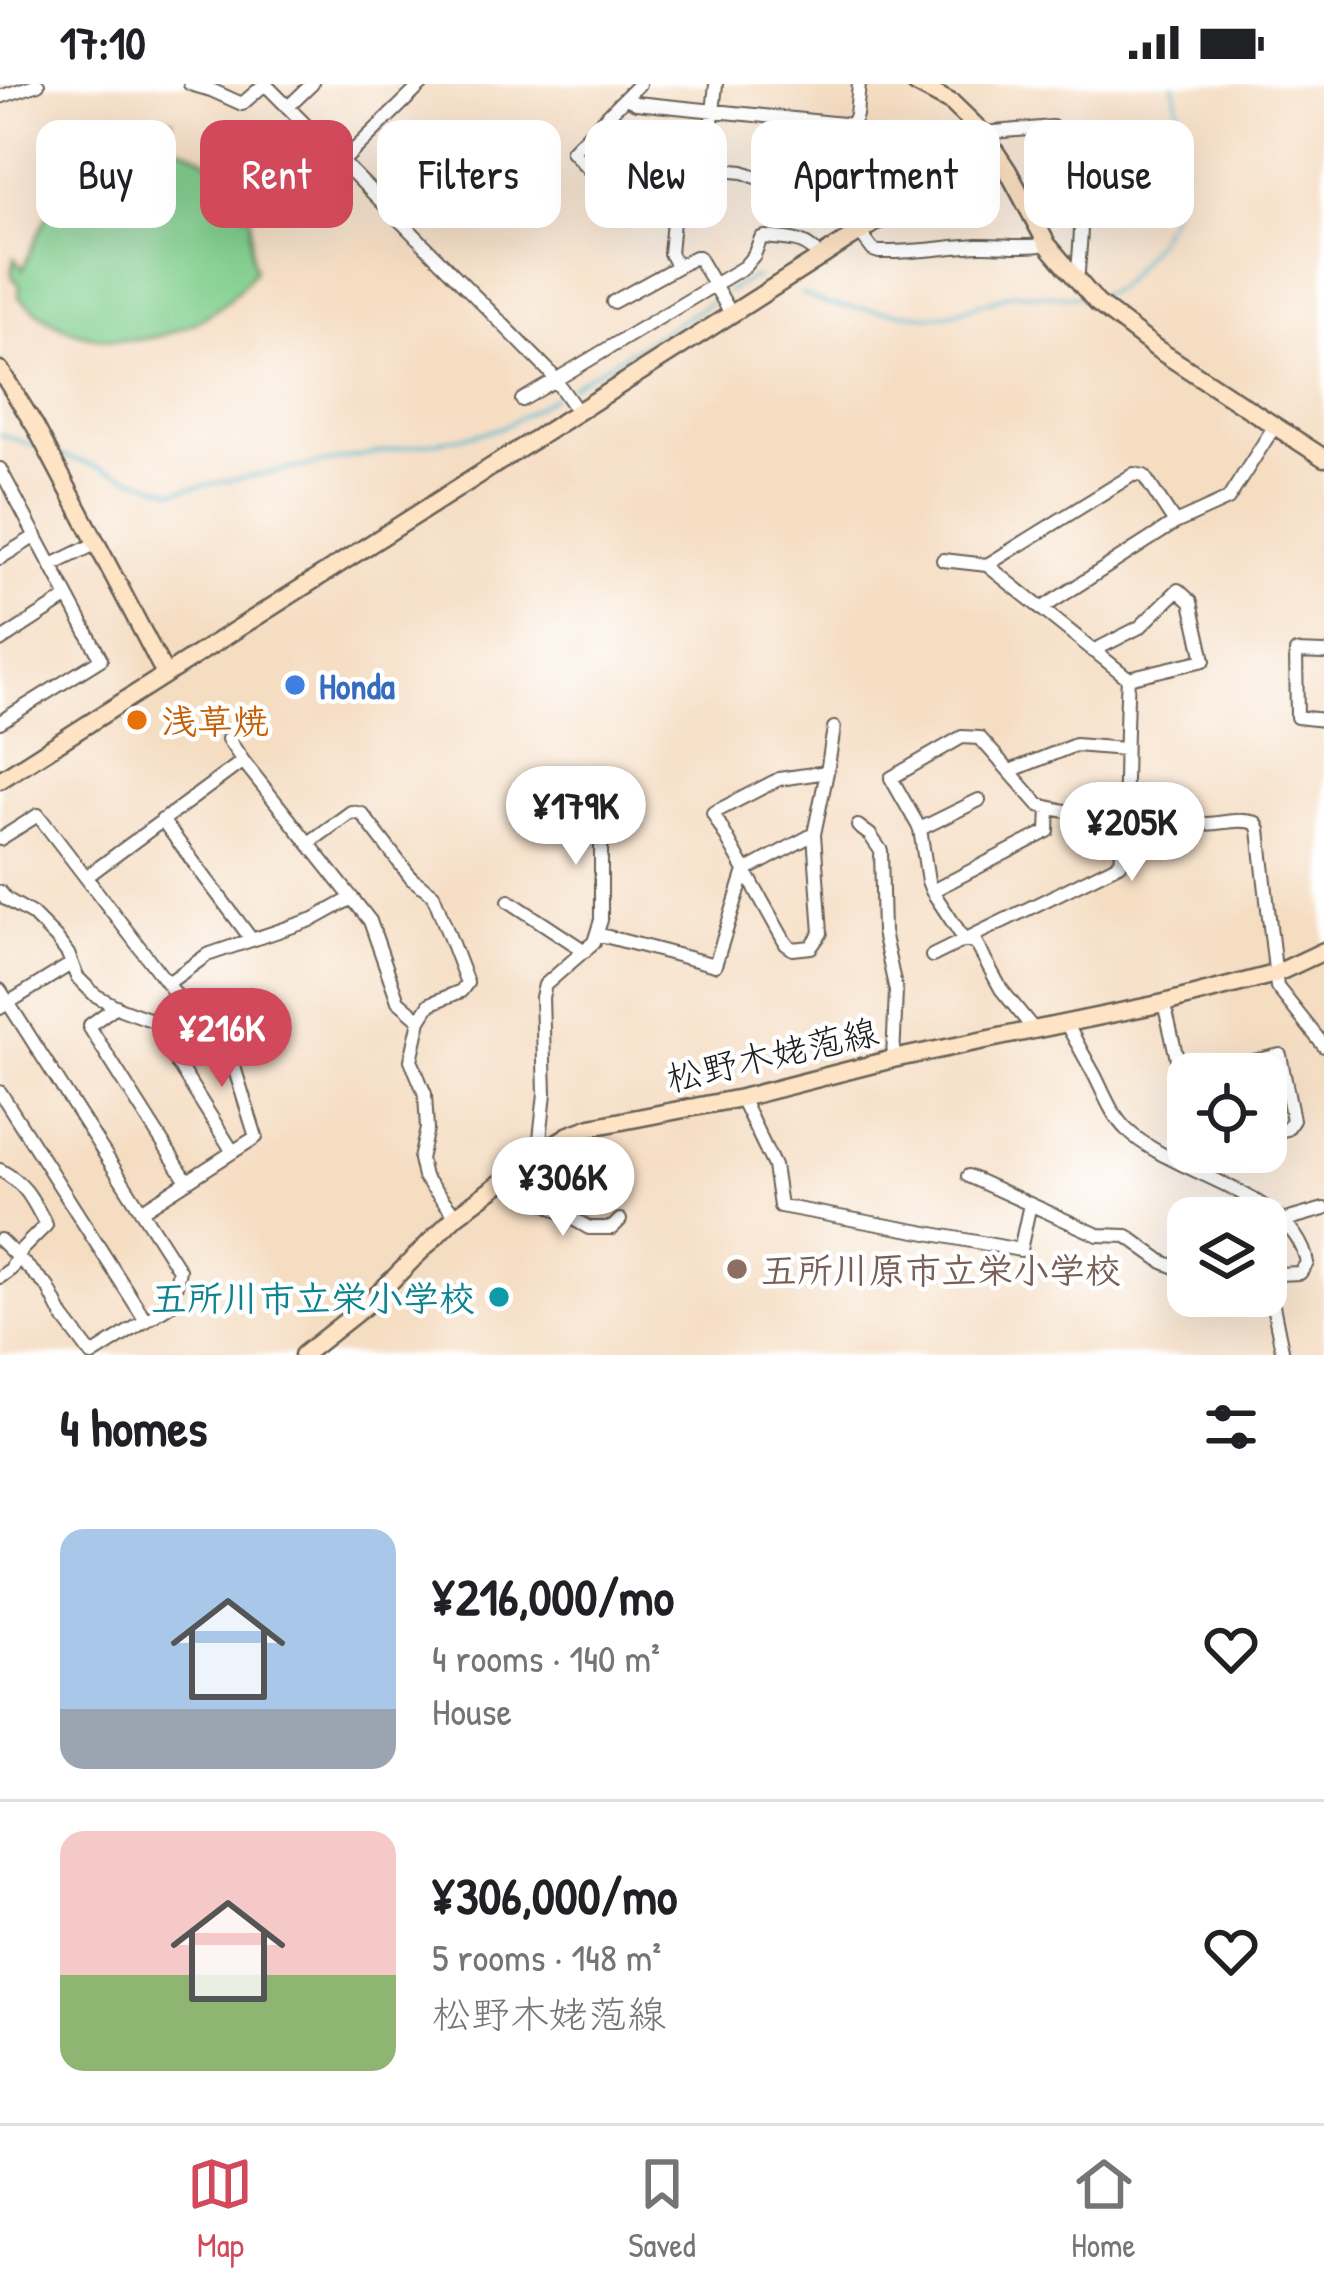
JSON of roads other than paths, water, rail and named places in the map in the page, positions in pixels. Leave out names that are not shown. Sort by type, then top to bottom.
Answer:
[{"type":"street","points":[[0,97],[38,84]]},
{"type":"street","points":[[190,84],[242,104],[265,84],[301,120]]},
{"type":"street","points":[[288,107],[312,84]]},
{"type":"street","points":[[353,151],[422,84]]},
{"type":"street","points":[[605,120],[639,84]]},
{"type":"street","points":[[713,120],[716,84]]},
{"type":"street","points":[[854,120],[859,84]]},
{"type":"street","points":[[916,84],[952,103],[969,120]]},
{"type":"street","points":[[626,98],[636,103],[807,120]]},
{"type":"street","points":[[1000,138],[1052,127],[1058,133],[1084,206],[1088,293]]},
{"type":"street","points":[[585,141],[572,154],[585,166]]},
{"type":"street","points":[[1000,161],[1047,244],[1122,325],[1324,458]]},
{"type":"street","points":[[353,171],[556,379],[578,412]]},
{"type":"street","points":[[672,228],[670,253],[677,266]]},
{"type":"street","points":[[0,780],[867,228]]},
{"type":"street","points":[[860,233],[879,252],[1047,244]]},
{"type":"street","points":[[522,400],[750,261],[761,238],[804,242],[820,258]]},
{"type":"street","points":[[613,302],[698,257],[732,315]]},
{"type":"street","points":[[0,370],[53,459],[165,674]]},
{"type":"street","points":[[1041,610],[1175,523],[1228,499],[1274,427]]},
{"type":"street","points":[[0,722],[100,659],[1,473]]},
{"type":"street","points":[[987,565],[1134,474],[1144,476],[1175,523]]},
{"type":"street","points":[[0,558],[36,536]]},
{"type":"street","points":[[52,565],[97,543]]},
{"type":"street","points":[[943,560],[987,565],[1128,678]]},
{"type":"street","points":[[1094,651],[1140,627],[1178,590],[1191,602],[1204,660],[1128,678]]},
{"type":"street","points":[[0,640],[68,597]]},
{"type":"street","points":[[1324,653],[1296,652],[1297,717],[1324,720]]},
{"type":"street","points":[[932,956],[1121,862],[1128,678]]},
{"type":"street","points":[[827,772],[779,779],[713,813],[793,949],[811,947],[821,933],[814,834],[827,772],[834,728]]},
{"type":"street","points":[[1034,1031],[1000,989],[976,943],[964,938],[932,891],[920,829],[891,778],[962,737],[980,739],[1030,798],[1049,808],[1204,824],[1245,819],[1256,823],[1277,987],[1324,1046]]},
{"type":"street","points":[[228,739],[370,921],[398,1001],[420,1020]]},
{"type":"street","points":[[1010,771],[1076,745],[1124,749]]},
{"type":"street","points":[[86,878],[242,761]]},
{"type":"street","points":[[920,829],[979,800]]},
{"type":"street","points":[[932,891],[1048,831],[1049,808]]},
{"type":"street","points":[[310,842],[351,812],[362,814],[412,879],[433,893],[467,983],[430,1004],[420,1020],[411,1060],[425,1094],[427,1129],[420,1159],[424,1177],[456,1216]]},
{"type":"street","points":[[0,839],[38,815],[190,1013]]},
{"type":"street","points":[[162,820],[252,940]]},
{"type":"street","points":[[542,1152],[542,997],[545,986],[597,934],[601,843],[613,825]]},
{"type":"street","points":[[858,826],[880,851],[883,932],[896,991],[893,1059]]},
{"type":"street","points":[[597,934],[715,965],[745,871],[814,834]]},
{"type":"street","points":[[0,892],[41,922],[64,948],[88,990],[229,1051],[256,1137],[141,1211]]},
{"type":"street","points":[[168,983],[207,956],[314,919],[352,898]]},
{"type":"street","points":[[509,901],[585,951]]},
{"type":"street","name":"松野木姥萢線","points":[[303,1355],[370,1302],[456,1216],[569,1135],[893,1059],[1164,1003],[1275,974],[1324,951]]},
{"type":"street","points":[[0,1240],[48,1287],[63,1317],[92,1355],[172,1304],[179,1273],[3,1000],[71,964]]},
{"type":"street","points":[[1164,1003],[1180,1053]]},
{"type":"street","points":[[116,1006],[90,1028],[187,1181]]},
{"type":"street","points":[[1067,1025],[1122,1125],[1136,1138],[1246,1197]]},
{"type":"street","points":[[179,1031],[172,1055],[233,1152]]},
{"type":"street","points":[[1287,1090],[1293,1120],[1287,1129]]},
{"type":"street","points":[[0,1092],[146,1321]]},
{"type":"street","points":[[741,1098],[774,1166],[779,1206],[1020,1250],[1030,1204]]},
{"type":"street","points":[[0,1170],[27,1190],[46,1225],[0,1276]]},
{"type":"street","points":[[513,1173],[538,1198],[589,1228],[612,1228],[620,1220]]},
{"type":"street","points":[[968,1176],[1098,1235],[1127,1236],[1167,1263]]},
{"type":"street","points":[[1287,1219],[1324,1209]]},
{"type":"street","points":[[1287,1224],[1304,1246],[1307,1263],[1300,1273],[1287,1274]]},
{"type":"street","points":[[1275,1317],[1283,1355]]},
{"type":"waterway","points":[[1100,294],[1118,286],[1141,260],[1178,196],[1183,156],[1174,84]]},
{"type":"waterway","points":[[727,292],[757,278]]},
{"type":"waterway","points":[[802,294],[829,305],[928,316],[1014,293],[1085,297]]},
{"type":"waterway","points":[[572,386],[713,301]]},
{"type":"waterway","points":[[60,455],[174,491],[487,432],[554,397]]},
{"type":"waterway","points":[[0,434],[40,448]]},
{"type":"place","name":"Honda","points":[[295,685]]},
{"type":"place","name":"浅草焼","points":[[137,720]]},
{"type":"place","name":"五所川原市立栄小学校","points":[[737,1269]]},
{"type":"place","name":"五所川市立栄小学校","points":[[499,1297]]}]
